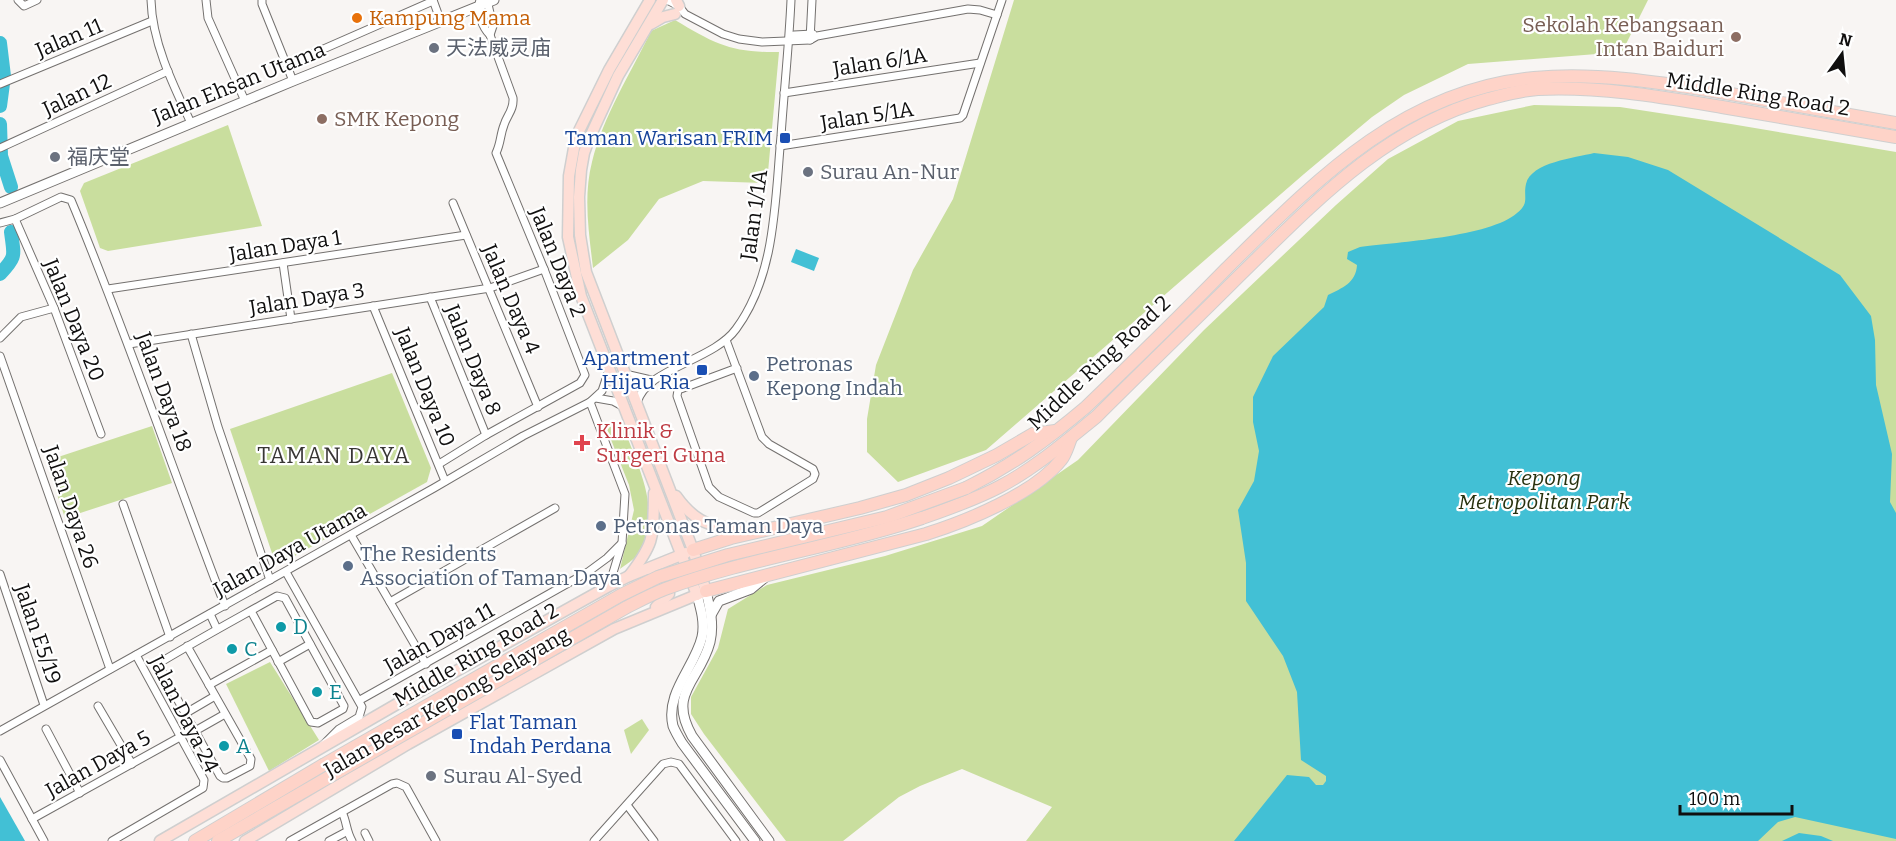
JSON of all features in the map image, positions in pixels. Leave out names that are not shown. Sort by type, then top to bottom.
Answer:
[{"type":"highway","name":"Middle Ring Road 2","points":[[195,841],[323,765],[621,595],[658,577],[728,555],[887,517],[966,488],[1012,464],[1058,431],[1094,400],[1247,249],[1338,165],[1377,134],[1414,112],[1460,93],[1508,81],[1533,78],[1605,77],[1676,85],[1896,123]]},
{"type":"highway","name":"Middle Ring Road 2","points":[[218,841],[627,607],[664,589],[731,569],[892,528],[970,500],[1021,475],[1071,438],[1104,408],[1302,214],[1346,176],[1386,145],[1422,124],[1466,105],[1510,93],[1536,89],[1604,90],[1896,137]]},
{"type":"highway","points":[[687,553],[731,538],[906,495],[997,455],[1033,434],[1058,431]]},
{"type":"highway","points":[[702,593],[954,525],[1019,493],[1050,472],[1063,458],[1071,438]]},
{"type":"highway","points":[[731,538],[723,547],[722,566],[734,577],[749,580]]},
{"type":"main road","points":[[656,1],[647,27],[618,76],[589,139],[580,170],[580,235],[586,272],[666,481],[687,553],[702,593]]},
{"type":"main road","points":[[656,1],[609,70],[576,137],[569,176],[568,237],[574,273],[581,296],[654,486],[687,553]]},
{"type":"main road","points":[[647,27],[679,9]]},
{"type":"main road","points":[[666,481],[688,513],[696,519],[730,528],[778,528]]},
{"type":"main road","points":[[647,614],[669,594],[666,580],[659,576],[633,574],[650,544],[654,523],[654,486]]},
{"type":"main road","name":"Jalan Besar Kepong Selayang","points":[[160,841],[609,586],[687,553]]},
{"type":"main road","name":"Jalan Besar Kepong Selayang","points":[[244,841],[408,744],[614,629],[702,593]]},
{"type":"street","points":[[18,0],[24,6],[37,0]]},
{"type":"street","points":[[151,0],[152,21],[168,70],[191,123]]},
{"type":"street","points":[[206,0],[208,18],[245,100]]},
{"type":"street","points":[[262,0],[293,81]]},
{"type":"street","points":[[287,65],[433,0],[441,22]]},
{"type":"street","name":"Jalan 1/1A","points":[[651,380],[697,358],[726,340],[736,330],[758,290],[776,215],[791,0]]},
{"type":"street","points":[[812,0],[813,36]]},
{"type":"street","points":[[980,63],[1002,0]]},
{"type":"street","points":[[656,1],[679,9],[723,34],[755,42],[789,40],[794,35],[813,36],[968,9],[980,9],[997,15]]},
{"type":"street","name":"Jalan Ehsan Utama","points":[[0,203],[485,2]]},
{"type":"street","name":"Jalan Daya 2","points":[[485,2],[485,29],[490,35],[513,98],[513,106],[504,125],[501,144],[496,153],[585,375],[580,383],[538,407]]},
{"type":"street","name":"Jalan 11","points":[[0,84],[152,21]]},
{"type":"street","name":"Jalan 6/1A","points":[[784,93],[980,63]]},
{"type":"street","name":"Jalan 5/1A","points":[[780,146],[960,118],[966,110],[980,63]]},
{"type":"street","name":"Jalan 12","points":[[0,148],[168,70]]},
{"type":"street","name":"Jalan Daya 18","points":[[15,219],[62,197],[68,197],[71,200],[129,344],[190,516],[225,606]]},
{"type":"street","name":"Jalan Daya 4","points":[[453,203],[538,407]]},
{"type":"street","points":[[0,224],[15,219]]},
{"type":"street","name":"Jalan Daya 20","points":[[15,219],[54,308],[101,434]]},
{"type":"street","name":"Jalan Daya 1","points":[[108,289],[466,235]]},
{"type":"street","points":[[283,263],[291,319]]},
{"type":"street","name":"Jalan Daya 3","points":[[129,344],[490,288],[544,269]]},
{"type":"street","name":"Jalan Daya 8","points":[[430,297],[486,435]]},
{"type":"street","name":"Jalan Daya 10","points":[[373,306],[445,481]]},
{"type":"street","points":[[0,338],[21,317],[54,308]]},
{"type":"street","points":[[191,334],[218,427],[270,580]]},
{"type":"street","points":[[726,340],[737,368],[762,437],[769,444],[813,469],[815,474],[813,479],[758,513],[719,497],[708,487],[676,393],[678,390],[737,368]]},
{"type":"street","name":"Jalan Daya 26","points":[[0,356],[110,669]]},
{"type":"street","points":[[593,400],[604,386],[609,368]]},
{"type":"street","points":[[625,375],[651,380]]},
{"type":"street","points":[[637,402],[642,390],[651,380]]},
{"type":"street","points":[[593,400],[613,401],[625,407]]},
{"type":"street","points":[[593,400],[625,494],[622,543],[609,586]]},
{"type":"street","name":"Jalan Daya Utama","points":[[0,731],[286,572],[523,436],[593,400]]},
{"type":"street","points":[[438,464],[538,407]]},
{"type":"street","points":[[123,504],[170,636]]},
{"type":"street","points":[[390,602],[555,508]]},
{"type":"street","points":[[351,535],[426,664]]},
{"type":"street","name":"Jalan Daya 11","points":[[360,700],[588,572],[622,543]]},
{"type":"street","points":[[286,572],[362,707],[359,717],[328,738],[318,750]]},
{"type":"street","name":"Jalan E5/19","points":[[0,574],[44,705]]},
{"type":"street","points":[[711,615],[719,601],[751,589],[768,575]]},
{"type":"street","points":[[702,593],[711,615],[712,630],[706,654],[684,696],[682,707],[684,722],[769,841]]},
{"type":"street","points":[[702,593],[702,638],[676,693],[672,708],[674,726],[682,743],[755,841]]},
{"type":"street","points":[[187,646],[251,759],[250,766],[223,778],[160,665],[187,646],[277,596],[285,598],[344,706],[343,709],[318,723],[312,722],[251,611]]},
{"type":"street","points":[[210,614],[217,629]]},
{"type":"street","points":[[278,662],[310,644]]},
{"type":"street","points":[[209,686],[272,650]]},
{"type":"street","name":"Jalan Daya 24","points":[[112,841],[203,788],[204,780],[136,655]]},
{"type":"street","points":[[186,713],[215,696]]},
{"type":"street","points":[[98,706],[132,764]]},
{"type":"street","points":[[195,730],[225,714]]},
{"type":"street","points":[[674,726],[684,722]]},
{"type":"street","points":[[46,729],[80,793]]},
{"type":"street","name":"Jalan Daya 5","points":[[32,819],[180,737]]},
{"type":"street","points":[[0,760],[44,841]]},
{"type":"street","points":[[594,841],[663,764],[671,762],[679,764],[736,841]]},
{"type":"street","points":[[290,841],[397,783],[406,787],[436,841]]},
{"type":"street","points":[[627,805],[654,841]]},
{"type":"street","points":[[342,812],[347,821],[346,832],[352,841]]},
{"type":"street","points":[[329,841],[346,832]]},
{"type":"street","points":[[365,833],[369,841]]},
{"type":"green space","points":[[1014,0],[1648,0],[1622,52],[1468,64],[1404,95],[1372,117],[1304,174],[986,450],[898,482],[867,452],[867,419],[876,365],[913,270],[953,199]]},
{"type":"green space","points":[[675,20],[713,41],[736,49],[779,52],[767,183],[703,181],[659,199],[628,240],[593,268],[587,202],[589,175],[597,145],[610,111],[651,31]]},
{"type":"green space","name":"Kepong Metropolitan Park","points":[[1534,105],[1620,107],[1896,152],[1896,841],[1026,841],[1052,807],[962,769],[899,797],[843,841],[786,841],[691,714],[691,697],[718,648],[728,609],[767,585],[885,556],[982,526],[1078,460],[1204,330],[1388,159],[1458,121]]},
{"type":"green space","points":[[228,125],[262,226],[108,251],[100,248],[80,191],[84,183]]},
{"type":"green space","points":[[392,373],[431,468],[427,482],[284,562],[274,559],[230,429]]},
{"type":"green space","points":[[604,422],[622,423],[640,471],[648,505],[649,522],[646,538],[638,554],[620,569],[634,510],[629,485]]},
{"type":"green space","points":[[152,426],[172,483],[65,518],[46,461]]},
{"type":"green space","points":[[270,662],[319,740],[269,771],[226,684]]},
{"type":"green space","points":[[642,719],[649,730],[631,754],[624,730]]},
{"type":"water","name":"Kepong Metropolitan Park","points":[[1594,153],[1628,157],[1668,170],[1840,275],[1871,316],[1875,340],[1876,385],[1892,454],[1890,502],[1896,513],[1896,839],[1795,817],[1778,822],[1758,841],[1234,841],[1287,775],[1309,777],[1316,785],[1323,785],[1326,781],[1326,776],[1301,760],[1297,692],[1283,656],[1246,601],[1246,563],[1238,510],[1254,481],[1259,451],[1253,422],[1253,397],[1273,356],[1324,307],[1328,295],[1351,281],[1357,265],[1347,259],[1348,252],[1360,247],[1465,233],[1504,221],[1523,206],[1526,184],[1536,171],[1555,162]]},
{"type":"water","points":[[796,249],[819,258],[814,271],[791,262]]},
{"type":"water","points":[[0,797],[25,841],[0,841]]},
{"type":"water","points":[[1799,833],[1821,836],[1833,841],[1782,841]]},
{"type":"waterway","points":[[0,43],[4,76],[0,106]]},
{"type":"waterway","points":[[0,124],[1,156],[11,187]]},
{"type":"waterway","points":[[0,274],[12,259],[11,232]]},
{"type":"place","name":"Kampung Mama","points":[[357,18]]},
{"type":"place","name":"Sekolah Kebangsaan Intan Baiduri","points":[[1736,37]]},
{"type":"place","name":"天法威灵庙","points":[[434,48]]},
{"type":"place","name":"SMK Kepong","points":[[322,119]]},
{"type":"place","name":"Taman Warisan FRIM","points":[[785,138]]},
{"type":"place","name":"福庆堂","points":[[55,157]]},
{"type":"place","name":"Surau An-Nur","points":[[808,172]]},
{"type":"place","name":"Apartment Hijau Ria","points":[[702,370]]},
{"type":"place","name":"Petronas Kepong Indah","points":[[754,376]]},
{"type":"place","name":"Klinik & Surgeri Guna","points":[[582,443]]},
{"type":"place","name":"Petronas Taman Daya","points":[[601,526]]},
{"type":"place","name":"The Residents Association of Taman Daya","points":[[348,566]]},
{"type":"place","name":"D","points":[[281,627]]},
{"type":"place","name":"C","points":[[232,649]]},
{"type":"place","name":"E","points":[[317,692]]},
{"type":"place","name":"Flat Taman Indah Perdana","points":[[457,734]]},
{"type":"place","name":"A","points":[[224,746]]},
{"type":"place","name":"Surau Al-Syed","points":[[431,776]]},
{"type":"district","name":"TAMAN DAYA","points":[[334,455]]}]
